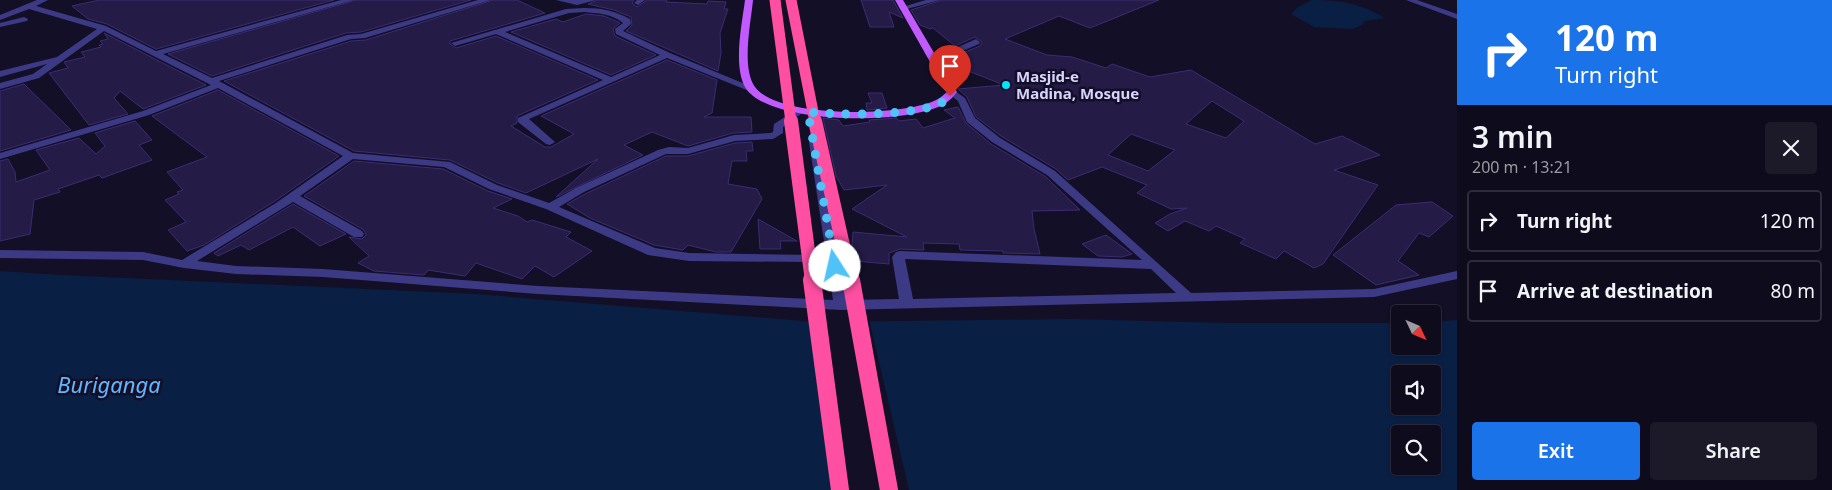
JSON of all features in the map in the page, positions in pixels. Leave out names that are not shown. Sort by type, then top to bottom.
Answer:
[{"type":"highway","points":[[774,0],[840,490]]},
{"type":"highway","points":[[791,0],[808,88],[854,295],[889,490]]},
{"type":"main road","points":[[749,0],[744,68],[746,79],[752,89],[775,102],[804,112],[864,115],[896,112],[942,103],[948,100],[952,92],[901,4]]},
{"type":"street","points":[[0,18],[44,0]]},
{"type":"street","points":[[155,54],[350,0]]},
{"type":"street","points":[[0,156],[146,113],[215,83],[350,37],[362,36],[402,23],[488,0]]},
{"type":"street","points":[[560,0],[577,3],[592,0]]},
{"type":"street","points":[[901,4],[936,0]]},
{"type":"street","points":[[1410,0],[1457,17]]},
{"type":"street","points":[[24,8],[103,28],[215,83],[351,156],[400,158],[446,164],[492,187],[550,207],[652,252],[689,257],[809,258]]},
{"type":"street","points":[[455,43],[569,11],[603,11],[627,21],[627,24],[619,29],[619,32],[667,55],[752,89]]},
{"type":"street","points":[[0,25],[24,19]]},
{"type":"street","points":[[0,86],[36,76],[103,28]]},
{"type":"street","points":[[496,30],[610,80]]},
{"type":"street","points":[[933,60],[976,42]]},
{"type":"street","points":[[550,142],[522,120],[525,117],[667,55]]},
{"type":"street","points":[[0,74],[62,57]]},
{"type":"street","points":[[952,92],[962,100],[971,120],[996,140],[1051,173],[1155,265],[1188,297]]},
{"type":"street","points":[[550,207],[580,190],[662,152],[669,150],[688,151],[734,138],[773,136],[778,133],[778,126],[782,122],[804,112],[841,305]]},
{"type":"street","points":[[184,264],[292,197],[351,156]]},
{"type":"street","points":[[292,197],[358,234]]},
{"type":"street","points":[[0,254],[143,256],[184,264],[236,270],[323,273],[538,290],[841,305],[1374,293],[1457,275]]},
{"type":"street","points":[[907,303],[898,257],[900,256],[1155,265]]},
{"type":"water","points":[[1312,0],[1350,3],[1385,18],[1365,21],[1362,25],[1352,29],[1314,27],[1291,14],[1298,7]]},
{"type":"water","name":"Buriganga","points":[[0,271],[476,294],[815,322],[1071,319],[1229,323],[1391,323],[1391,355],[1441,355],[1441,321],[1457,320],[1457,490],[0,490]]},
{"type":"pier","points":[[824,319],[869,319],[909,490],[846,490]]},
{"type":"building","points":[[99,0],[334,0],[156,49],[107,24],[88,19],[72,6]]},
{"type":"building","points":[[356,0],[471,0],[361,32],[346,33],[212,76],[168,54]]},
{"type":"building","points":[[493,0],[517,0],[545,13],[450,41],[450,44],[456,48],[496,36],[598,80],[517,116],[517,123],[511,126],[545,147],[551,147],[574,134],[541,116],[667,60],[717,80],[712,113],[704,117],[751,117],[752,132],[733,133],[688,146],[652,132],[624,145],[643,155],[556,197],[598,159],[526,193],[498,183],[450,160],[354,151],[224,81],[351,41],[366,40]]},
{"type":"building","points":[[598,0],[634,0],[632,3],[637,7],[647,0],[707,4],[708,1],[726,2],[724,9],[728,9],[720,33],[721,53],[718,71],[626,31],[632,25],[631,17],[614,10],[588,4]]},
{"type":"building","points":[[861,0],[893,0],[903,18],[889,12],[894,27],[870,27]]},
{"type":"building","points":[[942,0],[1159,0],[1090,28],[1059,16],[1005,39],[1047,55],[1072,57],[1106,68],[1112,64],[1150,77],[1191,70],[1315,144],[1342,136],[1380,155],[1334,170],[1378,185],[1323,264],[1314,268],[1284,251],[1276,259],[1240,243],[1245,239],[1216,226],[1209,231],[1185,221],[1168,231],[1155,223],[1170,214],[1187,208],[1171,209],[1137,193],[1147,185],[1102,167],[1068,180],[1056,169],[1001,136],[976,117],[967,97],[958,89],[1004,85],[943,61],[980,46],[982,42],[975,37],[955,46],[933,28],[930,29],[920,25],[911,10]],"holes":[[[1212,101],[1244,121],[1226,138],[1186,124]],[[1131,134],[1175,150],[1148,171],[1108,155]]]},
{"type":"building","points":[[586,14],[604,16],[620,23],[613,29],[615,36],[656,55],[611,75],[511,32],[556,19],[563,22]]},
{"type":"building","points":[[104,33],[206,85],[143,109],[120,91],[114,98],[128,114],[89,125],[49,73],[68,68],[64,62],[85,57],[81,52],[101,47],[99,45],[103,44],[100,41],[108,39]]},
{"type":"building","points":[[24,84],[71,130],[0,151],[0,91]]},
{"type":"building","points":[[218,90],[339,156],[275,201],[204,245],[187,251],[168,230],[186,222],[165,200],[179,194],[177,192],[183,190],[167,172],[207,157],[152,116]]},
{"type":"building","points":[[868,93],[882,93],[887,108],[867,110],[866,103],[872,103]]},
{"type":"building","points":[[958,107],[966,123],[991,144],[1046,177],[1080,210],[1032,211],[1040,254],[960,250],[959,244],[923,243],[924,250],[900,249],[889,253],[889,264],[855,261],[852,246],[853,232],[907,237],[852,209],[887,185],[844,190],[836,176],[823,118],[839,120],[843,126],[870,122],[869,120],[896,118],[899,121],[916,119],[923,128],[955,118],[944,110]]},
{"type":"building","points":[[135,121],[152,140],[139,145],[152,160],[102,178],[99,175],[58,189],[60,192],[34,200],[30,234],[0,241],[0,161],[8,159],[15,172],[16,182],[50,170],[36,150],[79,138],[96,154],[105,146],[95,133]]},
{"type":"building","points":[[752,142],[753,151],[746,151],[747,161],[732,161],[728,184],[757,189],[762,199],[731,252],[716,252],[688,245],[683,250],[654,245],[590,218],[567,204],[666,156],[688,156],[735,143]]},
{"type":"building","points":[[354,161],[443,169],[488,191],[512,199],[493,208],[518,216],[527,222],[532,220],[571,232],[566,237],[592,251],[554,277],[535,266],[522,279],[476,263],[465,276],[428,270],[424,275],[374,271],[358,263],[369,256],[349,237],[362,239],[366,235],[364,230],[304,196]]},
{"type":"building","points":[[1432,202],[1453,216],[1429,237],[1419,233],[1398,261],[1419,275],[1376,285],[1333,255],[1396,205]]},
{"type":"building","points":[[293,204],[346,234],[320,246],[293,227],[249,250],[241,245],[218,256],[214,253]]},
{"type":"building","points":[[758,219],[797,241],[780,241],[781,249],[760,249]]},
{"type":"building","points":[[1106,235],[1132,254],[1122,257],[1098,256],[1082,244]]},
{"type":"place","name":"Masjid-e Madina, Mosque","points":[[1006,85]]},
{"type":"route","points":[[835,266],[808,112],[851,115],[896,112],[942,103],[948,100],[950,96]]}]
